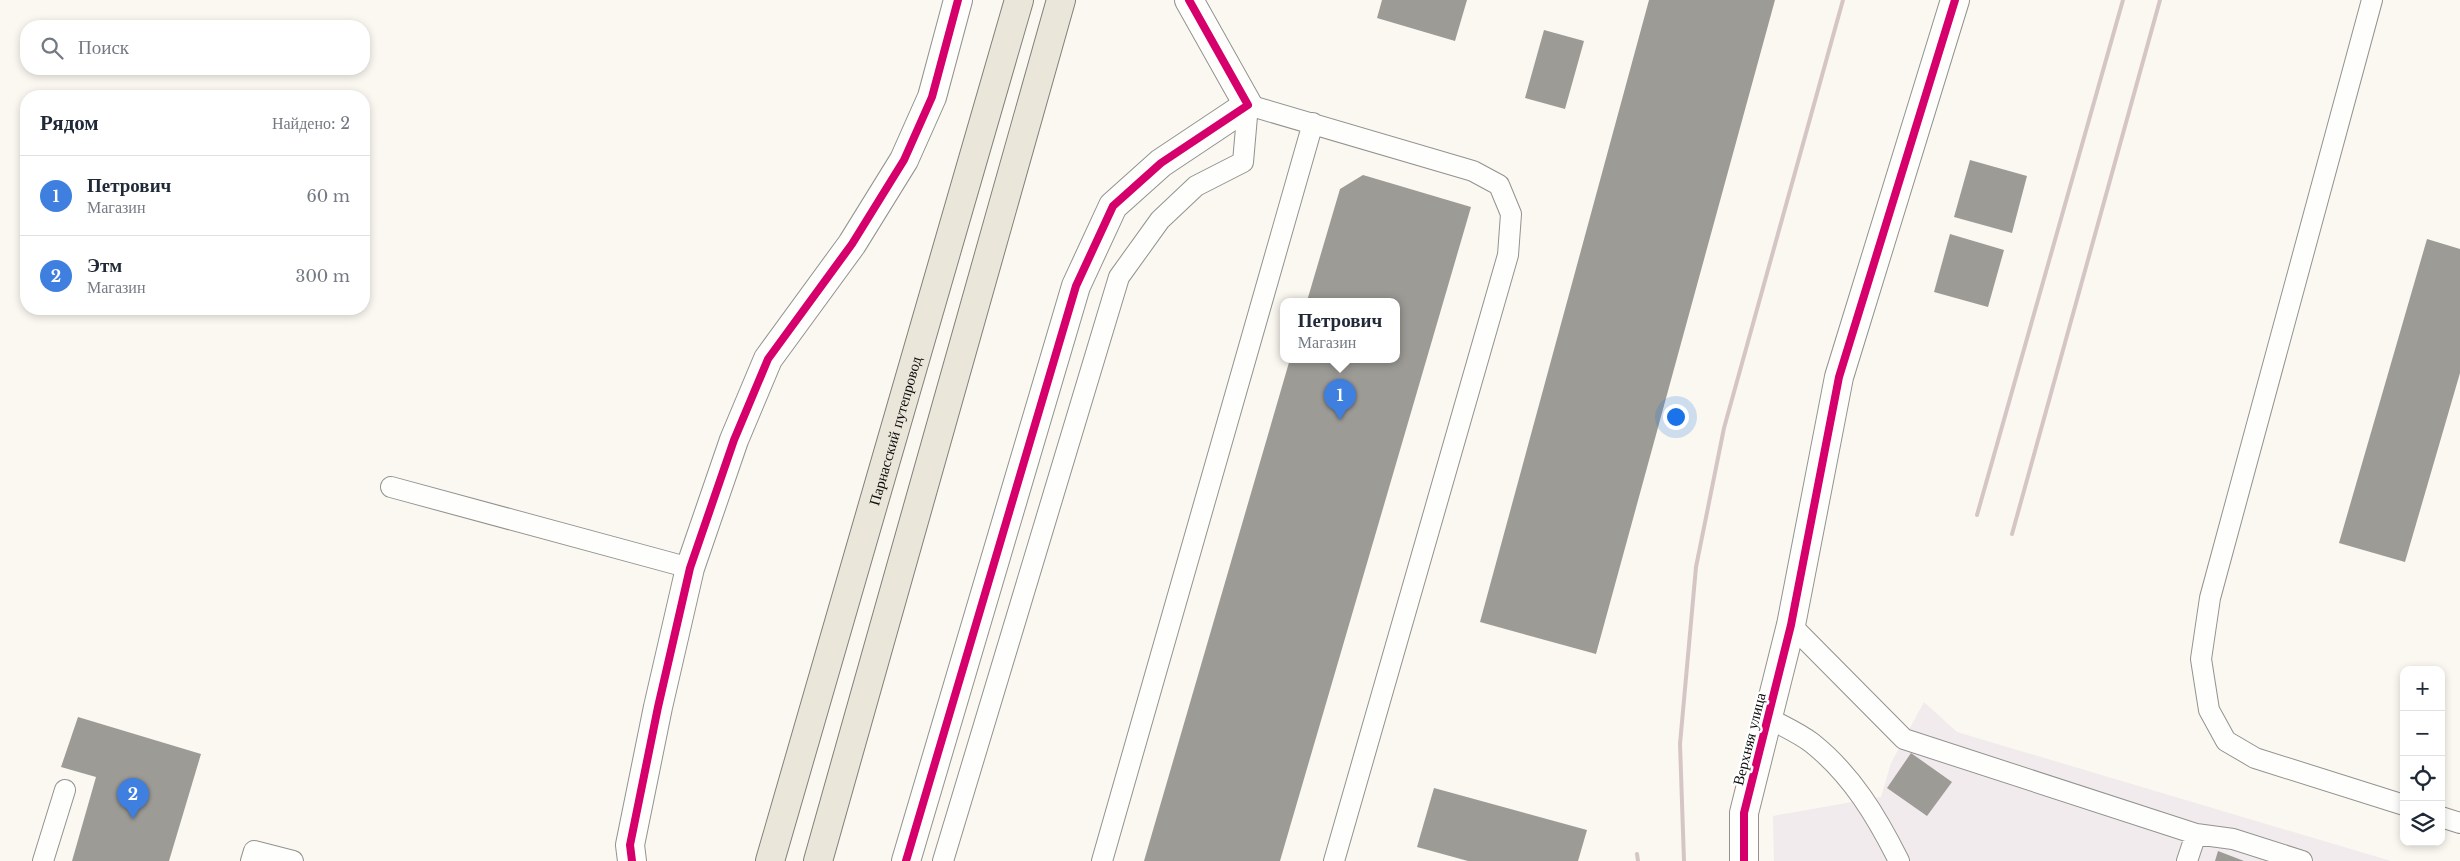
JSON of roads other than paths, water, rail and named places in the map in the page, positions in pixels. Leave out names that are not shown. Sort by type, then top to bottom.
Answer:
[{"type":"main road","name":"Парнасский путепровод","points":[[770,861],[1019,0]]},
{"type":"main road","points":[[818,861],[1061,0]]},
{"type":"street","points":[[628,857],[658,707],[690,568],[734,440],[768,359],[852,244],[904,160],[932,96],[958,0]]},
{"type":"street","points":[[906,861],[1076,286],[1113,206],[1161,163],[1248,105],[1189,0]]},
{"type":"street","name":"Верхняя улица","points":[[1744,861],[1744,813],[1791,625],[1839,377],[1955,0]]},
{"type":"lane","points":[[2372,0],[2210,598],[2200,659],[2209,710],[2226,741],[2255,758],[2400,804]]},
{"type":"lane","points":[[943,861],[1119,277],[1160,220],[1196,186],[1243,162],[1248,105],[1473,171],[1499,185],[1512,214],[1508,255],[1334,861]]},
{"type":"lane","points":[[1102,861],[1313,123]]},
{"type":"lane","points":[[391,487],[690,568]]},
{"type":"lane","points":[[1791,625],[1904,739],[2196,834],[2233,839],[2302,861]]},
{"type":"lane","points":[[1768,718],[1811,742],[1841,769],[1864,800],[1899,861]]},
{"type":"lane","points":[[43,861],[65,790]]},
{"type":"lane","points":[[2445,818],[2460,823]]},
{"type":"lane","points":[[2187,861],[2196,834]]},
{"type":"lane","points":[[251,861],[254,851],[293,861]]},
{"type":"railway","points":[[1684,861],[1680,744],[1696,567],[1724,428],[1843,0]]},
{"type":"railway","points":[[1977,515],[2123,0]]},
{"type":"railway","points":[[2012,534],[2160,0]]},
{"type":"railway","points":[[1637,854],[1638,861]]},
{"type":"place","name":"Петрович","points":[[1340,420]]},
{"type":"place","name":"Этм","points":[[133,819]]}]
